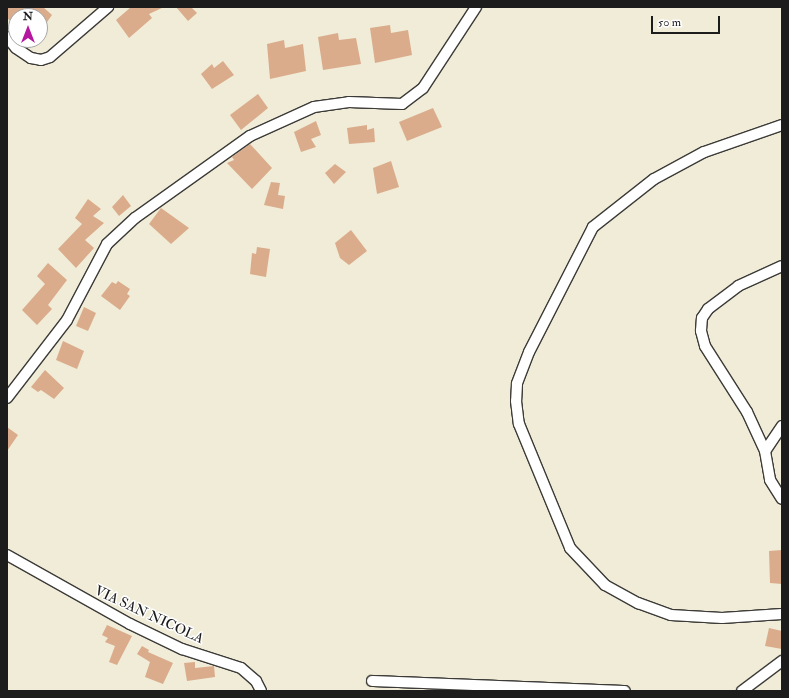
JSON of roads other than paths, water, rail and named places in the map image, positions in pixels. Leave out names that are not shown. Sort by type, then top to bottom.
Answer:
[{"type":"street","points":[[7,37],[16,48],[31,58],[41,60],[50,57],[108,7]]},
{"type":"street","points":[[7,398],[67,320],[107,244],[135,218],[250,136],[314,107],[349,102],[402,104],[424,88],[476,7]]},
{"type":"street","points":[[782,125],[704,152],[654,179],[593,227],[529,352],[517,384],[516,401],[519,424],[570,548],[605,585],[638,603],[671,615],[722,618],[782,614]]},
{"type":"street","points":[[782,266],[738,286],[708,309],[702,318],[701,331],[706,346],[746,412],[765,451],[770,480],[782,499]]},
{"type":"street","points":[[765,451],[782,426]]},
{"type":"street","name":"VIA SAN NICOLA","points":[[7,555],[130,624],[182,649],[241,668],[256,681],[261,691]]},
{"type":"street","points":[[742,691],[782,661]]},
{"type":"street","points":[[372,681],[625,691]]}]
